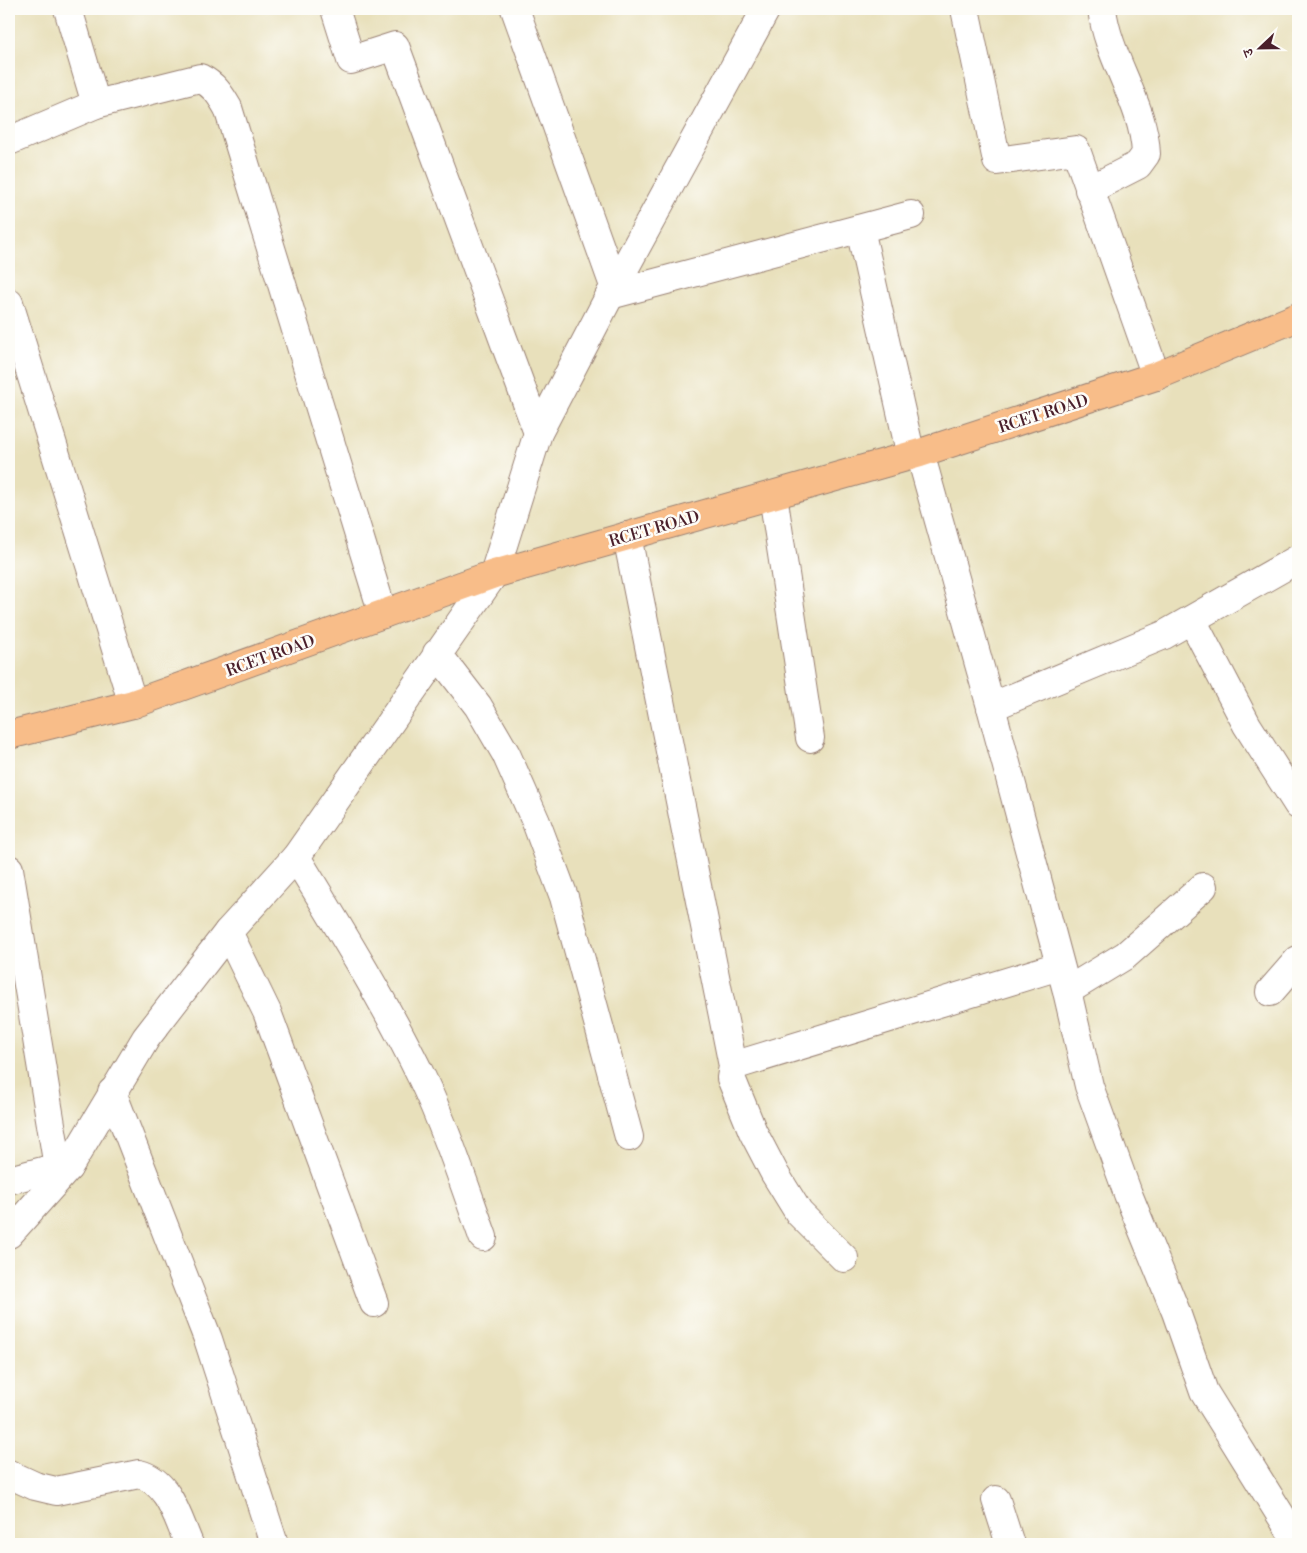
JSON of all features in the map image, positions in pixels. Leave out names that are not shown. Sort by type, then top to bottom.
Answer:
[{"type":"main road","name":"RCET ROAD","points":[[9,735],[133,704],[494,574],[915,455],[1156,376],[1298,317]]},
{"type":"street","points":[[68,9],[96,104]]},
{"type":"street","points":[[335,9],[351,60],[395,46],[538,433]]},
{"type":"street","points":[[515,9],[612,290]]},
{"type":"street","points":[[9,1234],[63,1167],[146,1038],[228,932],[296,857],[494,574],[538,433],[612,290],[766,9]]},
{"type":"street","points":[[965,9],[997,161],[1076,150],[1156,376]]},
{"type":"street","points":[[1089,190],[1138,165],[1146,154],[1142,127],[1105,28],[1102,9]]},
{"type":"street","points":[[9,141],[96,104],[200,78],[212,84],[220,94],[228,108],[383,614]]},
{"type":"street","points":[[612,290],[911,215]]},
{"type":"street","points":[[860,229],[915,455],[991,707],[1067,992],[1089,1086],[1128,1194],[1176,1312],[1204,1392],[1298,1543],[1289,1544]]},
{"type":"street","points":[[9,303],[133,704]]},
{"type":"street","points":[[773,495],[810,738]]},
{"type":"street","points":[[627,536],[733,1066],[731,1078],[753,1132],[775,1174],[799,1213],[844,1258]]},
{"type":"street","points":[[991,707],[1164,635],[1298,560]]},
{"type":"street","points":[[1192,620],[1247,725],[1298,805]]},
{"type":"street","points":[[437,653],[483,714],[506,754],[536,822],[564,897],[629,1137]]},
{"type":"street","points":[[296,857],[368,978],[422,1079],[450,1147],[483,1237]]},
{"type":"street","points":[[9,869],[63,1167]]},
{"type":"street","points":[[1067,992],[1126,955],[1203,887]]},
{"type":"street","points":[[228,932],[266,1012],[374,1303]]},
{"type":"street","points":[[1270,992],[1298,960]]},
{"type":"street","points":[[733,1066],[1059,966]]},
{"type":"street","points":[[112,1092],[208,1339],[274,1544]]},
{"type":"street","points":[[9,1180],[63,1167]]},
{"type":"street","points":[[9,1474],[35,1486],[56,1491],[140,1474],[148,1476],[163,1487],[189,1544]]},
{"type":"street","points":[[996,1500],[1010,1544]]}]
